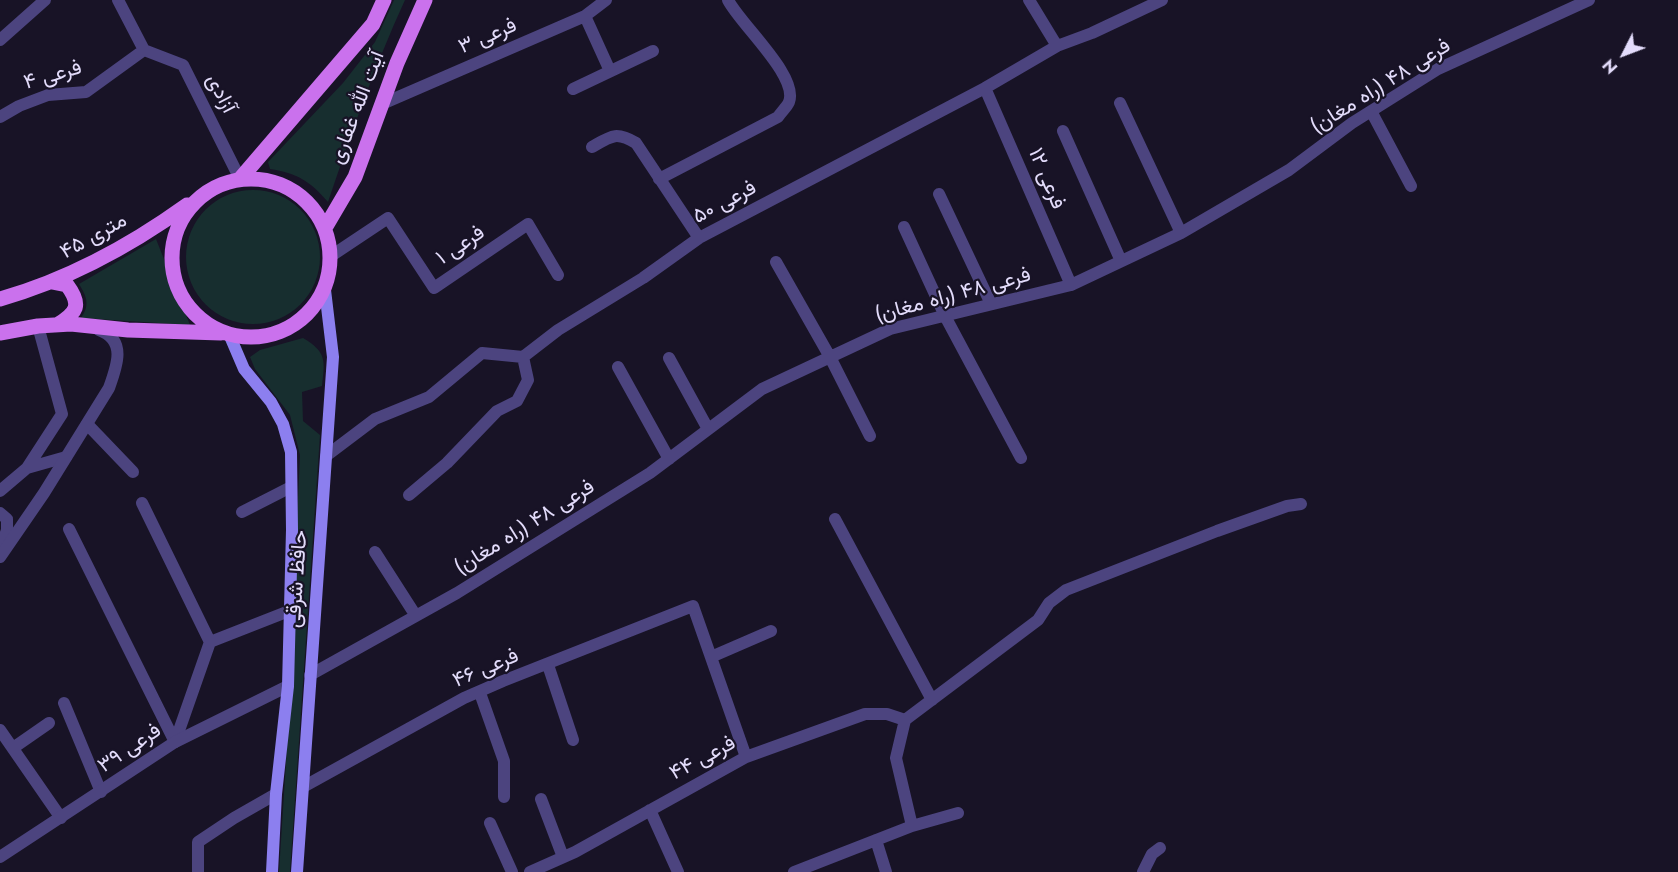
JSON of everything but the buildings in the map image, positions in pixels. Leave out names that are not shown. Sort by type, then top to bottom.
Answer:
[{"type":"main road","name":"آیت الله غفاری","points":[[240,179],[373,24],[384,0]]},
{"type":"main road","name":"آیت الله غفاری","points":[[325,228],[355,177],[397,63],[425,0]]},
{"type":"main road","points":[[0,333],[57,325],[226,333],[246,338],[271,336],[293,326],[312,310],[325,290],[330,273],[331,256],[325,228],[315,210],[300,195],[282,184],[261,179],[240,179],[218,185],[200,197],[182,218],[172,244],[172,271],[182,297],[199,318],[226,333]]},
{"type":"main road","name":"۴۵ متری","points":[[0,299],[52,282],[157,227],[200,197]]},
{"type":"main road","points":[[52,282],[67,285],[76,302],[75,311],[57,325]]},
{"type":"main road","name":"حافظ شرقی","points":[[297,872],[333,357],[325,290]]},
{"type":"main road","name":"حافظ شرقی","points":[[226,333],[244,369],[271,402],[284,424],[291,452],[292,530],[288,686],[276,794],[272,872]]},
{"type":"street","points":[[0,40],[45,0]]},
{"type":"street","points":[[118,0],[144,50]]},
{"type":"street","name":"فرعی ۳","points":[[382,104],[585,16],[606,0]]},
{"type":"street","points":[[659,180],[778,117],[789,102],[791,89],[780,68],[728,0]]},
{"type":"street","points":[[1029,0],[1057,46]]},
{"type":"street","name":"فرعی ۵۰","points":[[523,357],[558,330],[643,279],[699,238],[986,88],[1057,46],[1092,33],[1162,0]]},
{"type":"street","name":"فرعی ۴۸ (راه مغان)","points":[[310,675],[457,593],[643,477],[762,389],[890,329],[1071,285],[1181,233],[1289,170],[1371,111],[1438,69],[1589,0]]},
{"type":"street","points":[[585,16],[610,71]]},
{"type":"street","name":"فرعی ۴","points":[[0,117],[19,106],[48,95],[86,92],[144,50]]},
{"type":"street","name":"آزادی","points":[[144,50],[183,65],[240,179]]},
{"type":"street","points":[[573,89],[653,51]]},
{"type":"street","name":"فرعی ۱۲","points":[[986,88],[1071,285]]},
{"type":"street","points":[[1120,103],[1181,233]]},
{"type":"street","points":[[1371,111],[1411,186]]},
{"type":"street","points":[[1063,131],[1121,261]]},
{"type":"street","points":[[592,147],[613,135],[624,136],[636,143],[699,238]]},
{"type":"street","points":[[939,194],[991,304]]},
{"type":"street","name":"فرعی ۱","points":[[331,256],[388,218],[434,288],[528,224],[558,275]]},
{"type":"street","points":[[904,226],[945,316],[1021,458]]},
{"type":"street","points":[[776,262],[830,357],[870,436]]},
{"type":"street","points":[[0,491],[27,468],[62,414],[38,326]]},
{"type":"street","points":[[0,557],[87,424],[109,388],[115,373],[116,342],[109,333],[90,326]]},
{"type":"street","points":[[326,456],[375,419],[429,398],[482,353],[523,357],[528,380],[517,400],[497,411],[447,463],[409,495]]},
{"type":"street","points":[[669,358],[708,429]]},
{"type":"street","points":[[618,367],[669,459]]},
{"type":"street","points":[[87,424],[133,472]]},
{"type":"street","points":[[27,468],[66,457]]},
{"type":"street","points":[[242,512],[291,487]]},
{"type":"street","points":[[142,503],[210,642],[175,742]]},
{"type":"street","points":[[912,825],[896,758],[905,720],[1038,620],[1049,603],[1066,590],[1217,531],[1287,506],[1301,504]]},
{"type":"street","points":[[0,513],[7,519],[7,530],[0,550]]},
{"type":"street","points":[[835,519],[932,700]]},
{"type":"street","points":[[69,529],[175,742]]},
{"type":"street","points":[[375,552],[416,616]]},
{"type":"street","name":"فرعی ۴۶","points":[[303,787],[464,698],[693,606],[711,657]]},
{"type":"street","points":[[210,642],[289,611]]},
{"type":"street","points":[[746,757],[711,657],[771,631]]},
{"type":"street","points":[[548,665],[573,740]]},
{"type":"street","name":"فرعی ۳۹","points":[[0,857],[175,742],[288,686]]},
{"type":"street","points":[[480,693],[504,761],[504,797]]},
{"type":"street","points":[[64,704],[101,792]]},
{"type":"street","name":"فرعی ۴۴","points":[[530,872],[563,857],[746,757],[865,714],[887,714],[905,720]]},
{"type":"street","points":[[13,748],[49,723]]},
{"type":"street","points":[[0,730],[61,818]]},
{"type":"street","points":[[198,872],[198,842],[276,794]]},
{"type":"street","points":[[541,798],[563,857]]},
{"type":"street","points":[[650,810],[678,872]]},
{"type":"street","points":[[800,871],[912,825],[958,813]]},
{"type":"street","points":[[490,823],[512,872]]},
{"type":"street","points":[[876,840],[886,872]]},
{"type":"street","points":[[1143,872],[1152,854],[1160,848]]},
{"type":"green space","points":[[394,0],[405,0],[374,75],[328,202],[309,183],[288,173],[270,169],[268,162],[343,83],[375,42]]},
{"type":"green space","points":[[253,190],[279,195],[301,209],[315,231],[320,257],[315,283],[301,305],[279,319],[253,324],[227,319],[205,305],[191,283],[186,257],[191,231],[205,209],[227,195]]},
{"type":"green space","points":[[156,239],[190,325],[81,318],[86,309],[86,301],[79,284]]},
{"type":"green space","points":[[303,338],[317,348],[323,358],[324,370],[322,386],[302,392],[303,421],[320,435],[290,872],[279,872],[300,455],[290,415],[255,369],[250,357],[260,350]]}]
